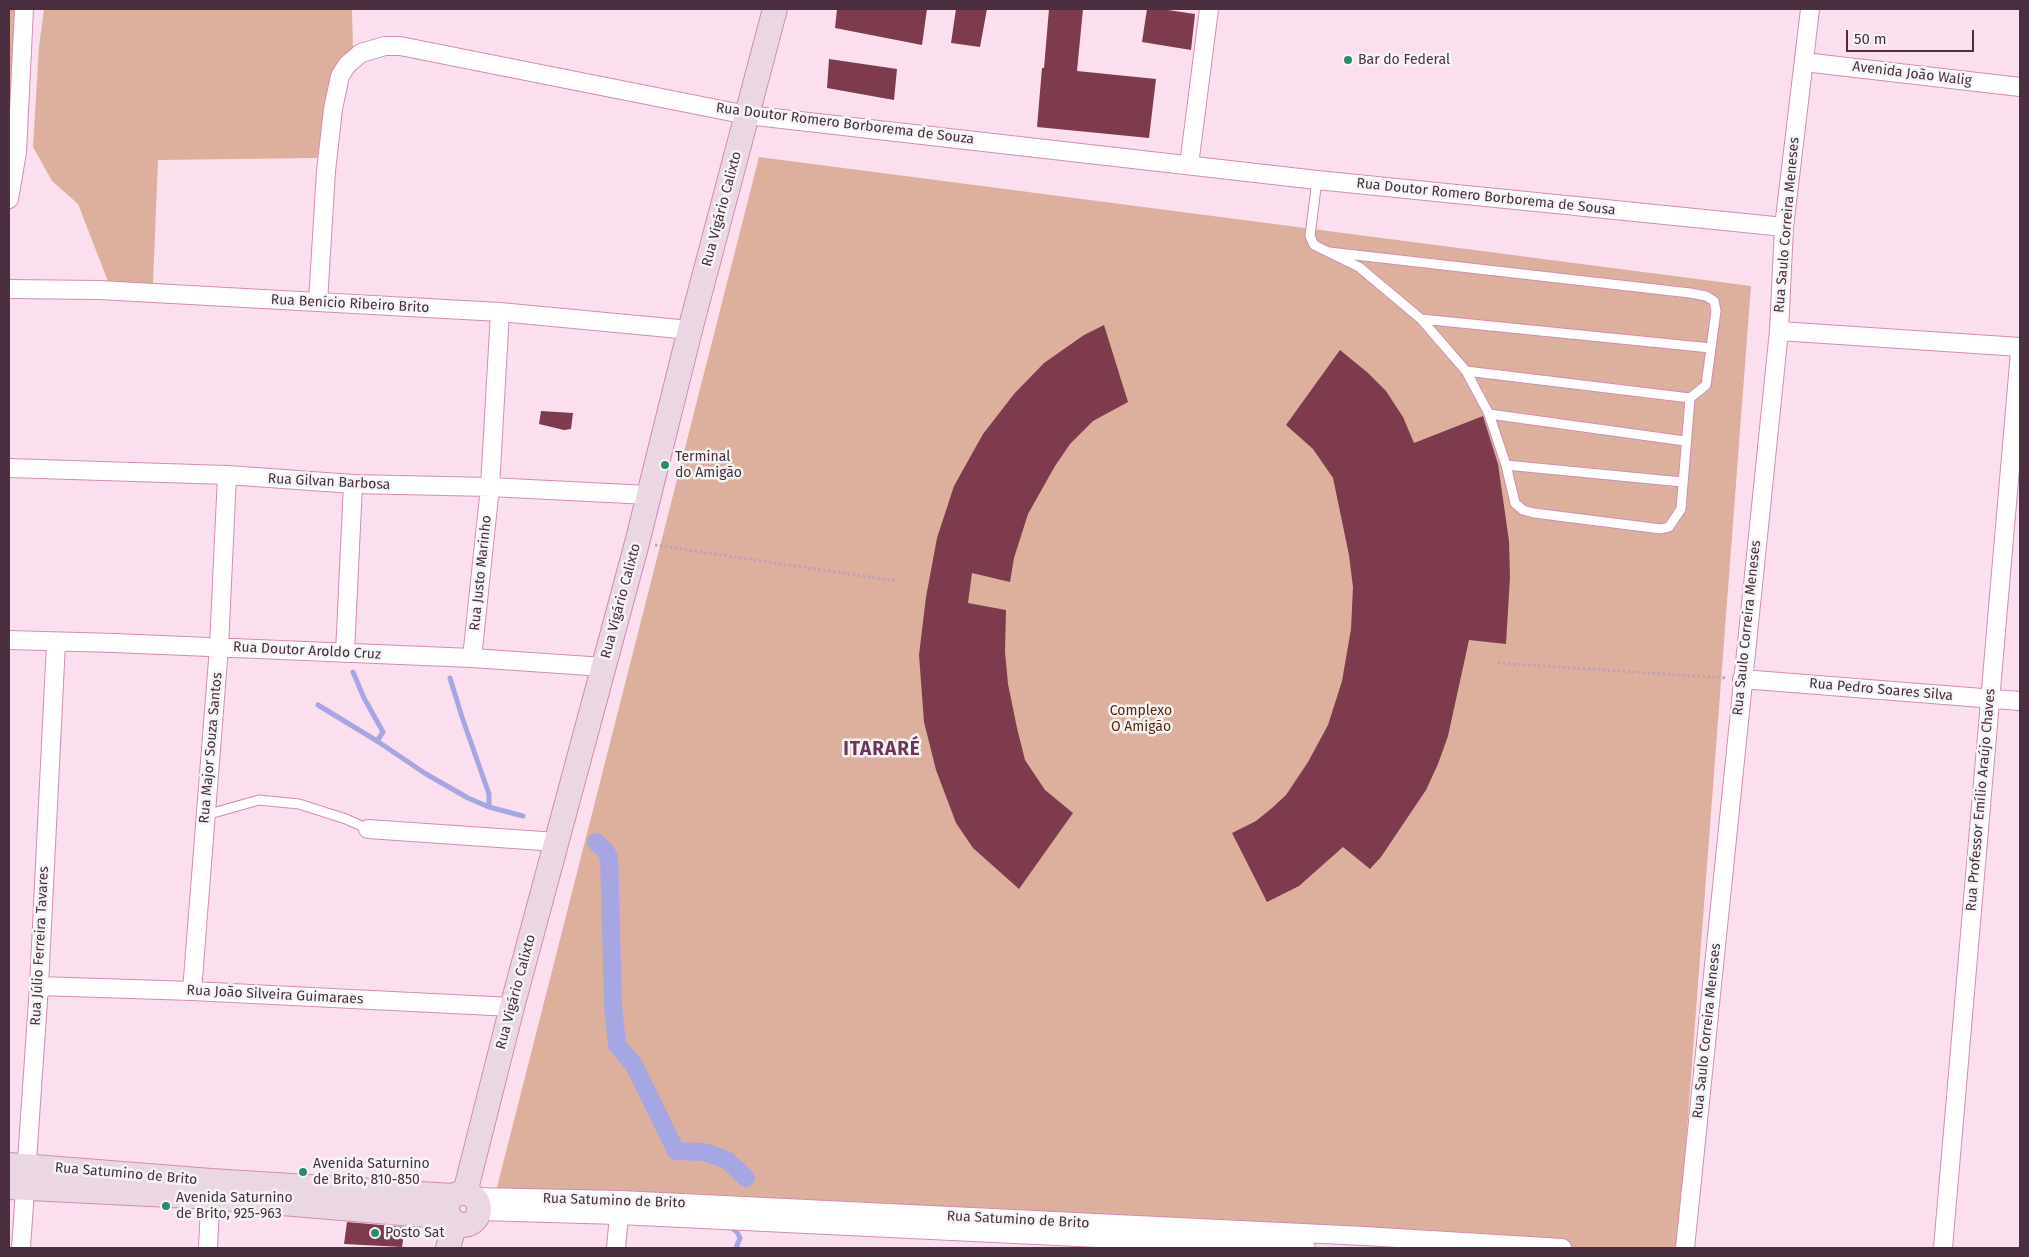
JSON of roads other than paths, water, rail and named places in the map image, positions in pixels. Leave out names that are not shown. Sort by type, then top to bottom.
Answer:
[{"type":"main road","name":"Rua Vigário Calixto","points":[[448,1248],[463,1206],[512,1007],[637,543],[690,330],[775,9]]},
{"type":"main road","name":"Rua Satumino de Brito","points":[[17,1176],[463,1206]]},
{"type":"street","points":[[9,199],[24,9]]},
{"type":"street","points":[[1189,165],[1208,9]]},
{"type":"street","name":"Rua Saulo Correira Meneses","points":[[1685,1248],[1779,331],[1784,227],[1810,9]]},
{"type":"street","name":"Rua Doutor Romero Borborema de Souza","points":[[318,302],[327,162],[333,109],[340,76],[347,65],[361,53],[385,46],[400,46],[747,115],[1189,165]]},
{"type":"street","name":"Avenida João Walig","points":[[1804,62],[2020,87]]},
{"type":"street","name":"Rua Doutor Romero Borborema de Sousa","points":[[1189,165],[1316,180],[1784,227]]},
{"type":"street","name":"Rua Benício Ribeiro Brito","points":[[9,289],[99,290],[500,312],[690,330]]},
{"type":"street","name":"Rua Justo Marinho","points":[[472,658],[490,487],[500,312]]},
{"type":"street","points":[[1779,331],[2020,347]]},
{"type":"street","name":"Rua Professor Emílio Araújo Chaves","points":[[1943,1248],[2020,352]]},
{"type":"street","name":"Rua Gilvan Barbosa","points":[[9,468],[648,495]]},
{"type":"street","name":"Rua Major Souza Santos","points":[[192,991],[219,647],[227,476]]},
{"type":"street","points":[[345,653],[353,484]]},
{"type":"street","name":"Rua Doutor Aroldo Cruz","points":[[9,640],[472,658],[604,667]]},
{"type":"street","name":"Rua Júlio Ferreira Tavares","points":[[21,1248],[17,1176],[39,986],[56,643]]},
{"type":"street","name":"Rua Pedro Soares Silva","points":[[1742,679],[2020,701]]},
{"type":"street","points":[[368,829],[557,842]]},
{"type":"street","name":"Rua João Silveira Guimaraes","points":[[39,986],[192,991],[512,1007]]},
{"type":"street","points":[[208,1248],[211,1189]]},
{"type":"street","name":"Rua Satumino de Brito","points":[[463,1206],[619,1207],[1306,1248]]},
{"type":"street","points":[[616,1248],[619,1207]]},
{"type":"street","name":"Rua Satumino de Brito","points":[[1177,1239],[1562,1248]]},
{"type":"lane","points":[[1316,180],[1310,236],[1314,244],[1329,252],[1359,267],[1421,318],[1466,371],[1489,414],[1506,464],[1516,503],[1523,510],[1660,529],[1669,527],[1681,509],[1690,398],[1706,385],[1716,311],[1714,301],[1706,296],[1690,293],[1329,252]]},
{"type":"lane","points":[[1421,318],[1711,348]]},
{"type":"lane","points":[[1466,371],[1690,398]]},
{"type":"lane","points":[[1489,414],[1685,442]]},
{"type":"lane","points":[[1506,464],[1682,482]]},
{"type":"lane","points":[[206,814],[259,800],[299,804],[346,819],[368,829]]},
{"type":"waterway","points":[[353,672],[364,698],[383,732],[377,741]]},
{"type":"waterway","points":[[450,678],[489,794],[489,807]]},
{"type":"waterway","points":[[318,705],[426,774],[468,798],[489,807],[523,816]]},
{"type":"waterway","points":[[596,842],[605,850],[609,857],[613,1005],[617,1045],[634,1065],[676,1151],[704,1152],[727,1160],[746,1178]]},
{"type":"waterway","points":[[728,1225],[737,1232],[740,1238],[736,1248]]},
{"type":"place","name":"Bar do Federal","points":[[1348,60]]},
{"type":"place","name":"Terminal do Amigão","points":[[665,465]]},
{"type":"place","name":"Avenida Saturnino de Brito, 810-850","points":[[303,1172]]},
{"type":"place","name":"Avenida Saturnino de Brito, 925-963","points":[[166,1206]]},
{"type":"place","name":"Posto Sat","points":[[375,1233]]},
{"type":"district","name":"ITARARÉ","points":[[882,750]]},
{"type":"park label","name":"Complexo O Amigão","points":[[1141,720]]}]
